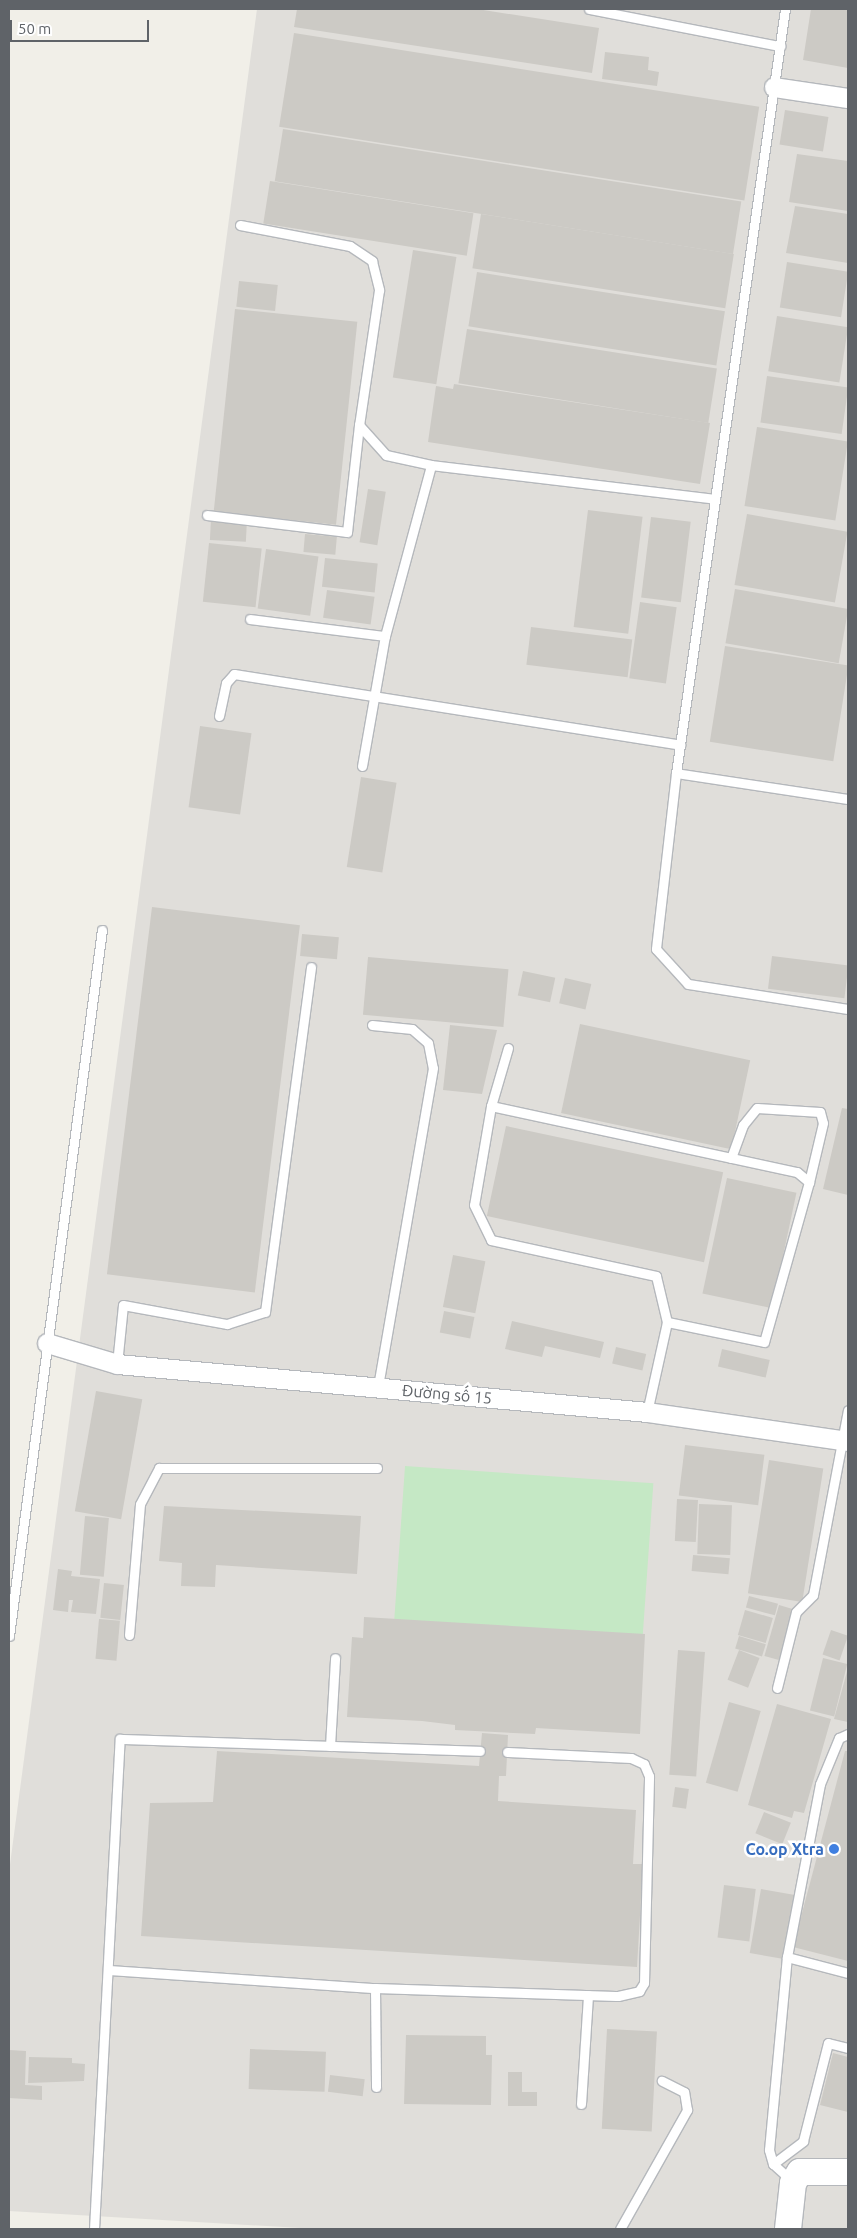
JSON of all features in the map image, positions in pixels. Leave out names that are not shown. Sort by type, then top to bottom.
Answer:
[{"type":"street","points":[[774,87],[848,98]]},
{"type":"street","name":"Đường số 15","points":[[47,1343],[117,1364],[647,1412],[844,1439]]},
{"type":"street","points":[[788,2229],[793,2183],[800,2172],[848,2172]]},
{"type":"lane","points":[[589,9],[780,46]]},
{"type":"lane","points":[[786,9],[680,744],[656,950],[688,984],[848,1009]]},
{"type":"lane","points":[[207,515],[347,532],[359,425],[379,290],[372,261],[350,246],[240,225]]},
{"type":"lane","points":[[359,425],[386,455],[430,465],[714,499]]},
{"type":"lane","points":[[362,766],[385,636],[430,465]]},
{"type":"lane","points":[[250,619],[385,636]]},
{"type":"lane","points":[[219,716],[226,684],[234,674],[374,699],[680,744]]},
{"type":"lane","points":[[676,773],[848,799]]},
{"type":"lane","points":[[9,1636],[102,930]]},
{"type":"lane","points":[[117,1364],[123,1305],[228,1324],[265,1312],[311,967]]},
{"type":"lane","points":[[372,1025],[412,1029],[428,1042],[433,1068],[378,1388]]},
{"type":"lane","points":[[508,1048],[492,1106],[474,1205],[491,1240],[656,1276],[667,1322],[647,1412]]},
{"type":"lane","points":[[492,1106],[797,1172],[809,1182]]},
{"type":"lane","points":[[667,1322],[764,1342],[809,1182],[823,1123],[820,1112],[757,1108],[743,1125],[731,1158]]},
{"type":"lane","points":[[777,1688],[796,1612],[813,1595],[848,1410]]},
{"type":"lane","points":[[129,1636],[140,1504],[159,1468],[377,1468]]},
{"type":"lane","points":[[330,1746],[336,1658]]},
{"type":"lane","points":[[793,2183],[773,2164],[769,2150],[787,1957],[820,1784],[839,1738],[848,1734]]},
{"type":"lane","points":[[94,2229],[120,1740],[480,1751]]},
{"type":"lane","points":[[109,1970],[375,1988],[588,1995],[631,1994],[644,1983],[649,1776],[644,1764],[631,1758],[507,1752]]},
{"type":"lane","points":[[787,1957],[848,1973]]},
{"type":"lane","points":[[375,1988],[376,2087]]},
{"type":"lane","points":[[582,2104],[588,1995]]},
{"type":"lane","points":[[773,2164],[803,2141],[828,2043],[848,2048]]},
{"type":"lane","points":[[620,2229],[687,2110],[684,2092],[662,2081]]},
{"type":"shaded area","points":[[257,9],[848,9],[848,2229],[318,2229],[9,2211],[9,1872]]},
{"type":"green space","points":[[405,1466],[653,1483],[642,1648],[393,1631]]},
{"type":"building","points":[[297,9],[477,9],[599,28],[592,73],[294,27]]},
{"type":"building","points":[[811,9],[848,9],[848,68],[803,60]]},
{"type":"building","points":[[294,33],[759,107],[744,201],[279,127]]},
{"type":"building","points":[[605,52],[649,57],[648,70],[659,72],[657,86],[602,79]]},
{"type":"building","points":[[785,110],[828,117],[823,151],[780,145]]},
{"type":"building","points":[[283,129],[741,202],[733,254],[275,181]]},
{"type":"building","points":[[797,154],[848,161],[848,211],[789,202]]},
{"type":"building","points":[[270,181],[473,213],[467,256],[263,223]]},
{"type":"building","points":[[795,206],[848,214],[848,263],[786,253]]},
{"type":"building","points":[[481,214],[734,254],[725,308],[472,268]]},
{"type":"building","points":[[413,250],[456,257],[436,384],[393,377]]},
{"type":"building","points":[[787,262],[848,272],[841,317],[780,307]]},
{"type":"building","points":[[477,272],[725,311],[716,366],[468,326]]},
{"type":"building","points":[[239,281],[278,285],[275,311],[236,307]]},
{"type":"building","points":[[235,309],[357,322],[336,525],[214,512]]},
{"type":"building","points":[[777,316],[848,327],[839,383],[768,371]]},
{"type":"building","points":[[467,329],[717,369],[708,423],[458,383]]},
{"type":"building","points":[[767,376],[848,387],[842,434],[760,423]]},
{"type":"building","points":[[454,384],[710,423],[700,484],[428,442],[436,386],[453,389]]},
{"type":"building","points":[[757,427],[848,441],[835,520],[744,506]]},
{"type":"building","points":[[368,489],[386,492],[377,545],[360,542]]},
{"type":"building","points":[[588,510],[643,517],[628,634],[574,627]]},
{"type":"building","points":[[747,514],[847,532],[835,603],[734,585]]},
{"type":"building","points":[[651,517],[691,522],[681,602],[641,597]]},
{"type":"building","points":[[211,519],[247,521],[246,542],[210,540]]},
{"type":"building","points":[[305,534],[337,537],[335,555],[303,552]]},
{"type":"building","points":[[209,543],[262,549],[256,607],[203,602]]},
{"type":"building","points":[[266,549],[318,556],[310,616],[258,608]]},
{"type":"building","points":[[325,558],[378,564],[375,592],[322,587]]},
{"type":"building","points":[[735,589],[848,609],[839,663],[725,643]]},
{"type":"building","points":[[327,590],[375,597],[371,624],[323,618]]},
{"type":"building","points":[[640,602],[677,607],[666,683],[629,678]]},
{"type":"building","points":[[531,627],[632,639],[628,677],[526,665]]},
{"type":"building","points":[[725,646],[848,665],[833,761],[710,742]]},
{"type":"building","points":[[200,726],[251,733],[240,814],[189,807]]},
{"type":"building","points":[[361,777],[397,783],[382,873],[347,867]]},
{"type":"building","points":[[152,907],[300,925],[255,1292],[107,1274]]},
{"type":"building","points":[[302,934],[339,937],[337,959],[300,956]]},
{"type":"building","points":[[772,956],[848,965],[844,998],[768,989]]},
{"type":"building","points":[[368,957],[508,969],[503,1027],[363,1015]]},
{"type":"building","points":[[523,971],[555,978],[550,1002],[518,995]]},
{"type":"building","points":[[565,978],[591,984],[585,1009],[559,1003]]},
{"type":"building","points":[[580,1024],[750,1060],[731,1149],[561,1113]]},
{"type":"building","points":[[450,1025],[497,1030],[482,1094],[443,1090]]},
{"type":"building","points":[[842,1108],[848,1109],[848,1195],[823,1189]]},
{"type":"building","points":[[506,1126],[723,1172],[704,1262],[487,1216]]},
{"type":"building","points":[[727,1178],[796,1193],[772,1308],[702,1293]]},
{"type":"building","points":[[453,1255],[485,1261],[475,1313],[443,1307]]},
{"type":"building","points":[[444,1311],[474,1317],[470,1339],[440,1333]]},
{"type":"building","points":[[512,1321],[604,1342],[600,1358],[545,1346],[542,1357],[505,1349]]},
{"type":"building","points":[[616,1347],[646,1354],[642,1371],[612,1364]]},
{"type":"building","points":[[722,1349],[770,1360],[766,1378],[718,1367]]},
{"type":"building","points":[[96,1391],[142,1399],[121,1519],[75,1511]]},
{"type":"building","points":[[685,1445],[764,1455],[758,1505],[679,1496]]},
{"type":"building","points":[[769,1460],[823,1469],[802,1602],[748,1593]]},
{"type":"building","points":[[677,1499],[698,1500],[696,1542],[675,1541]]},
{"type":"building","points":[[699,1504],[732,1505],[730,1555],[697,1554]]},
{"type":"building","points":[[164,1506],[361,1516],[357,1574],[216,1565],[215,1587],[181,1586],[182,1563],[159,1561]]},
{"type":"building","points":[[85,1516],[109,1518],[104,1577],[80,1575]]},
{"type":"building","points":[[693,1555],[730,1558],[728,1574],[692,1571]]},
{"type":"building","points":[[58,1569],[72,1571],[71,1576],[100,1579],[96,1614],[71,1612],[73,1600],[69,1600],[68,1612],[53,1610]]},
{"type":"building","points":[[104,1583],[124,1585],[120,1620],[100,1618]]},
{"type":"building","points":[[749,1596],[778,1604],[775,1615],[746,1608]]},
{"type":"building","points":[[779,1605],[793,1609],[779,1660],[764,1656]]},
{"type":"building","points":[[745,1610],[773,1618],[766,1643],[738,1635]]},
{"type":"building","points":[[364,1617],[645,1634],[640,1734],[536,1728],[535,1734],[455,1730],[455,1725],[422,1721],[347,1717],[352,1637],[363,1638]]},
{"type":"building","points":[[99,1619],[120,1621],[116,1661],[96,1659]]},
{"type":"building","points":[[831,1630],[848,1636],[840,1660],[823,1655]]},
{"type":"building","points":[[739,1636],[766,1644],[762,1657],[735,1648]]},
{"type":"building","points":[[678,1650],[705,1652],[696,1777],[669,1775]]},
{"type":"building","points":[[739,1650],[760,1658],[748,1688],[728,1680]]},
{"type":"building","points":[[823,1658],[847,1664],[834,1716],[810,1710]]},
{"type":"building","points":[[848,1668],[848,1722],[834,1719]]},
{"type":"building","points":[[729,1702],[761,1711],[738,1792],[706,1783]]},
{"type":"building","points":[[777,1704],[831,1719],[804,1813],[794,1811],[792,1818],[748,1805]]},
{"type":"building","points":[[482,1733],[508,1735],[506,1776],[499,1776],[498,1801],[636,1810],[633,1864],[643,1864],[637,1967],[141,1936],[150,1803],[213,1802],[217,1751],[479,1766]]},
{"type":"building","name":"Co.op Xtra","points":[[845,1751],[848,1751],[848,1961],[793,1947]]},
{"type":"building","points":[[675,1787],[689,1789],[686,1809],[672,1807]]},
{"type":"building","points":[[764,1812],[791,1823],[782,1844],[755,1833]]},
{"type":"building","points":[[724,1885],[756,1889],[749,1942],[718,1938]]},
{"type":"building","points":[[761,1889],[796,1895],[785,1959],[750,1953]]},
{"type":"building","points":[[607,2029],[657,2032],[652,2131],[602,2129]]},
{"type":"building","points":[[406,2035],[486,2036],[486,2055],[492,2055],[491,2105],[404,2104]]},
{"type":"building","points":[[250,2049],[326,2052],[325,2092],[249,2089]]},
{"type":"building","points":[[9,2050],[26,2051],[25,2085],[42,2086],[42,2100],[9,2098]]},
{"type":"building","points":[[833,2053],[848,2057],[848,2112],[820,2105]]},
{"type":"building","points":[[29,2057],[72,2058],[72,2063],[85,2064],[84,2081],[28,2083]]},
{"type":"building","points":[[508,2072],[522,2072],[522,2092],[537,2092],[537,2106],[508,2106]]},
{"type":"building","points":[[330,2075],[365,2079],[363,2096],[328,2092]]},
{"type":"place","name":"Co.op Xtra","points":[[834,1849]]}]
